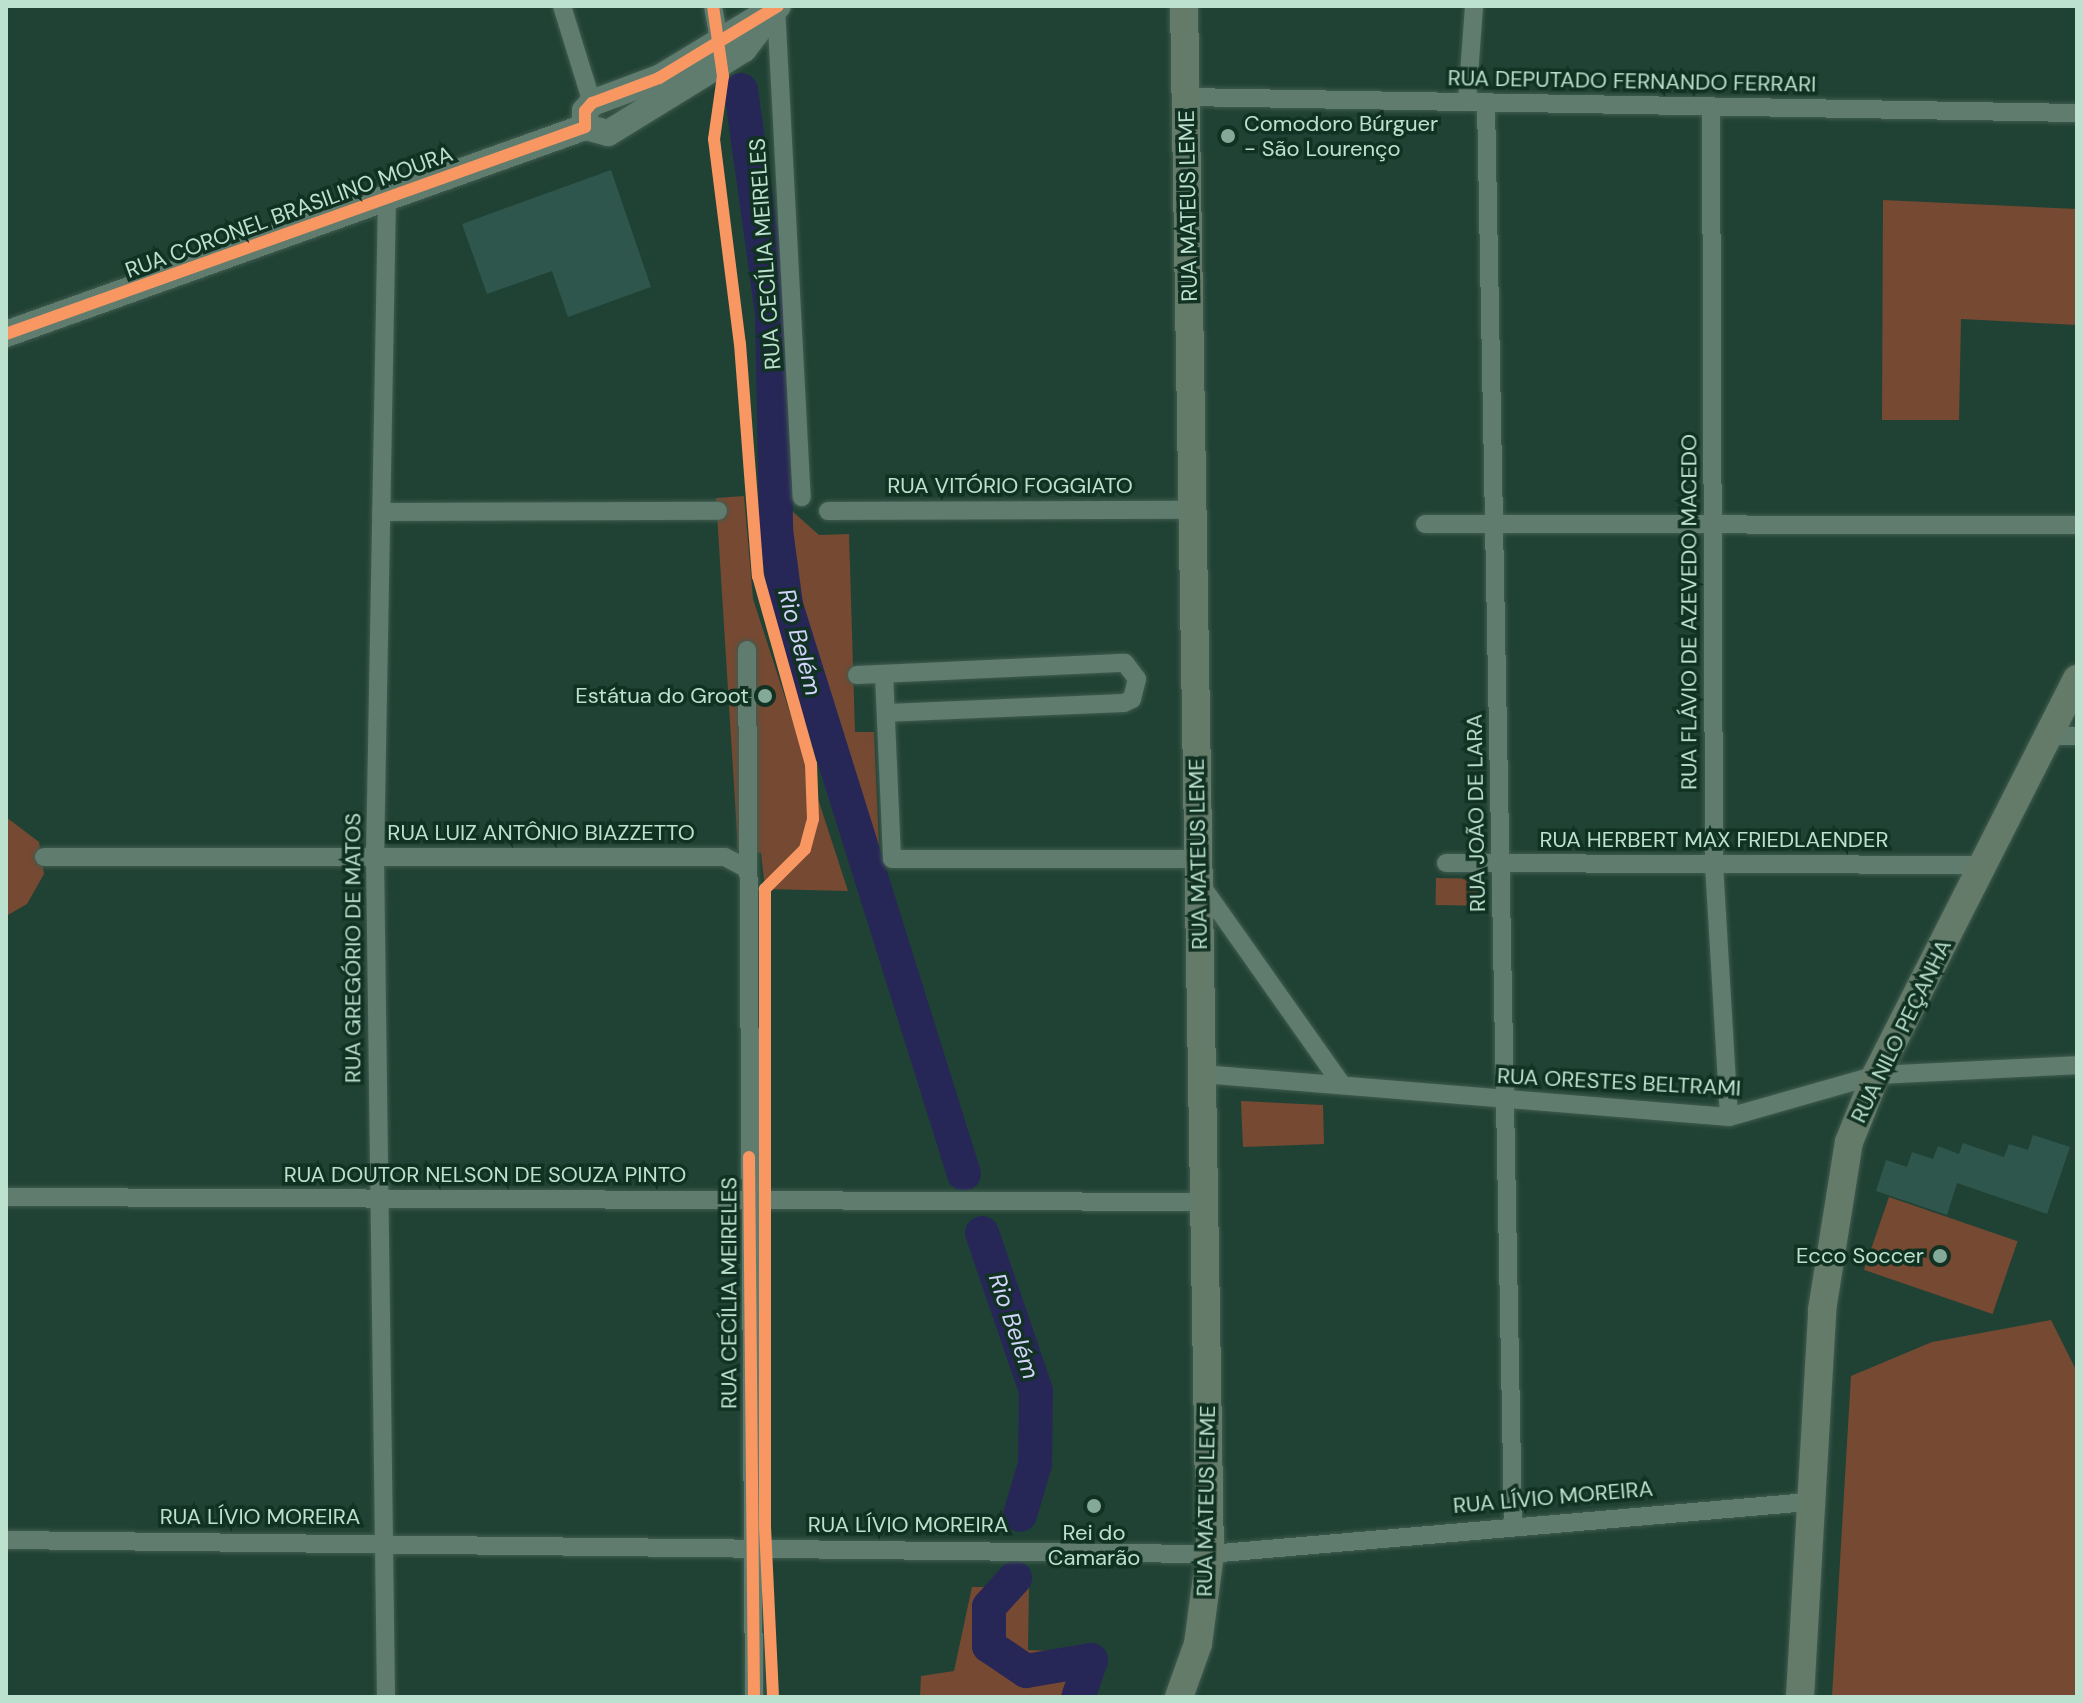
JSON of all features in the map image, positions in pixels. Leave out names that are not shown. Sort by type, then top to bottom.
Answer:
[{"type":"main road","name":"RUA MATEUS LEME","points":[[1179,1697],[1198,1644],[1210,1554],[1184,6]]},
{"type":"main road","name":"RUA NILO PEÇANHA","points":[[1800,1697],[1808,1502],[1834,1222],[1849,1142],[1876,1075],[2045,736],[2077,679]]},
{"type":"street","points":[[562,6],[599,114]]},
{"type":"street","points":[[713,6],[720,44]]},
{"type":"street","name":"RUA JOÃO DE LARA","points":[[1474,6],[1494,524],[1513,1523]]},
{"type":"street","name":"RUA CORONEL BRASILINO MOURA","points":[[599,114],[777,7]]},
{"type":"street","name":"RUA CORONEL BRASILINO MOURA","points":[[6,334],[387,198],[599,114],[744,49],[777,7]]},
{"type":"street","name":"RUA CECÍLIA MEIRELES","points":[[777,7],[802,497]]},
{"type":"street","name":"RUA DEPUTADO FERNANDO FERRARI","points":[[1186,97],[2077,113]]},
{"type":"street","name":"RUA FLÁVIO DE AZEVEDO MACEDO","points":[[1711,106],[1714,864],[1729,1117]]},
{"type":"street","name":"RUA GREGÓRIO DE MATOS","points":[[386,1697],[375,857],[387,198]]},
{"type":"street","name":"RUA VITÓRIO FOGGIATO","points":[[828,511],[1193,510]]},
{"type":"street","points":[[381,512],[718,511]]},
{"type":"street","points":[[1425,524],[2077,525]]},
{"type":"street","name":"RUA CECÍLIA MEIRELES","points":[[747,650],[750,1548],[754,1697]]},
{"type":"street","points":[[857,675],[1125,663],[1137,679],[1132,699],[1124,703],[888,713]]},
{"type":"street","points":[[884,674],[892,859],[1199,870],[1342,1085]]},
{"type":"street","points":[[2045,736],[2077,736]]},
{"type":"street","name":"RUA LUIZ ANTÔNIO BIAZZETTO","points":[[44,857],[725,857],[746,868]]},
{"type":"street","name":"RUA HERBERT MAX FRIEDLAENDER","points":[[1446,863],[1982,865]]},
{"type":"street","name":"RUA ORESTES BELTRAMI","points":[[1202,1074],[1729,1117],[1876,1075],[2077,1065]]},
{"type":"street","name":"RUA DOUTOR NELSON DE SOUZA PINTO","points":[[6,1197],[1204,1202]]},
{"type":"street","name":"RUA LÍVIO MOREIRA","points":[[6,1540],[384,1541],[1210,1554],[1513,1523],[1808,1502]]},
{"type":"shaded area","points":[[1883,200],[2077,209],[2077,325],[1961,319],[1959,420],[1882,420]]},
{"type":"shaded area","points":[[744,496],[753,599],[848,891],[765,889],[761,853],[738,849],[716,498]]},
{"type":"shaded area","points":[[783,503],[819,535],[849,534],[855,732],[874,732],[880,870],[809,635]]},
{"type":"shaded area","points":[[6,817],[39,842],[44,874],[27,904],[6,916]]},
{"type":"shaded area","points":[[1436,878],[1478,879],[1478,906],[1436,905]]},
{"type":"shaded area","points":[[1241,1101],[1323,1105],[1324,1144],[1243,1147]]},
{"type":"shaded area","name":"Ecco Soccer","points":[[1889,1197],[2018,1241],[1993,1314],[1864,1270]]},
{"type":"shaded area","points":[[2051,1320],[2077,1372],[2077,1697],[1832,1697],[1851,1376],[1932,1342]]},
{"type":"shaded area","points":[[972,1587],[1029,1587],[1028,1650],[1099,1653],[1081,1697],[920,1697],[921,1676],[954,1671]]},
{"type":"building","points":[[611,170],[651,287],[568,317],[552,271],[487,294],[462,224]]},
{"type":"building","points":[[2033,1135],[2070,1147],[2047,1214],[1957,1183],[1947,1215],[1876,1191],[1886,1160],[1907,1167],[1912,1152],[1933,1159],[1938,1146],[1959,1154],[1963,1143],[2004,1157],[2009,1144],[2028,1150]]},
{"type":"waterway","name":"Rio Belém","points":[[741,90],[772,314],[776,530],[786,605],[964,1174]]},
{"type":"waterway","name":"Rio Belém","points":[[982,1233],[1036,1391],[1035,1464],[1020,1515]]},
{"type":"waterway","name":"Rio Belém","points":[[1015,1578],[989,1607],[989,1646],[1026,1671],[1091,1660],[1078,1697]]},
{"type":"cycle path","points":[[713,6],[723,76],[714,139],[740,344],[758,576],[811,764],[813,819],[805,849],[765,889],[765,1527],[773,1697]]},
{"type":"cycle path","points":[[6,334],[585,127],[585,111],[592,103],[659,78],[778,6]]},
{"type":"cycle path","points":[[749,1157],[754,1697]]},
{"type":"place","name":"Comodoro Búrguer - São Lourenço","points":[[1228,136]]},
{"type":"place","name":"Estátua do Groot","points":[[765,696]]},
{"type":"place","name":"Ecco Soccer","points":[[1940,1256]]},
{"type":"place","name":"Rei do Camarão","points":[[1094,1506]]}]
